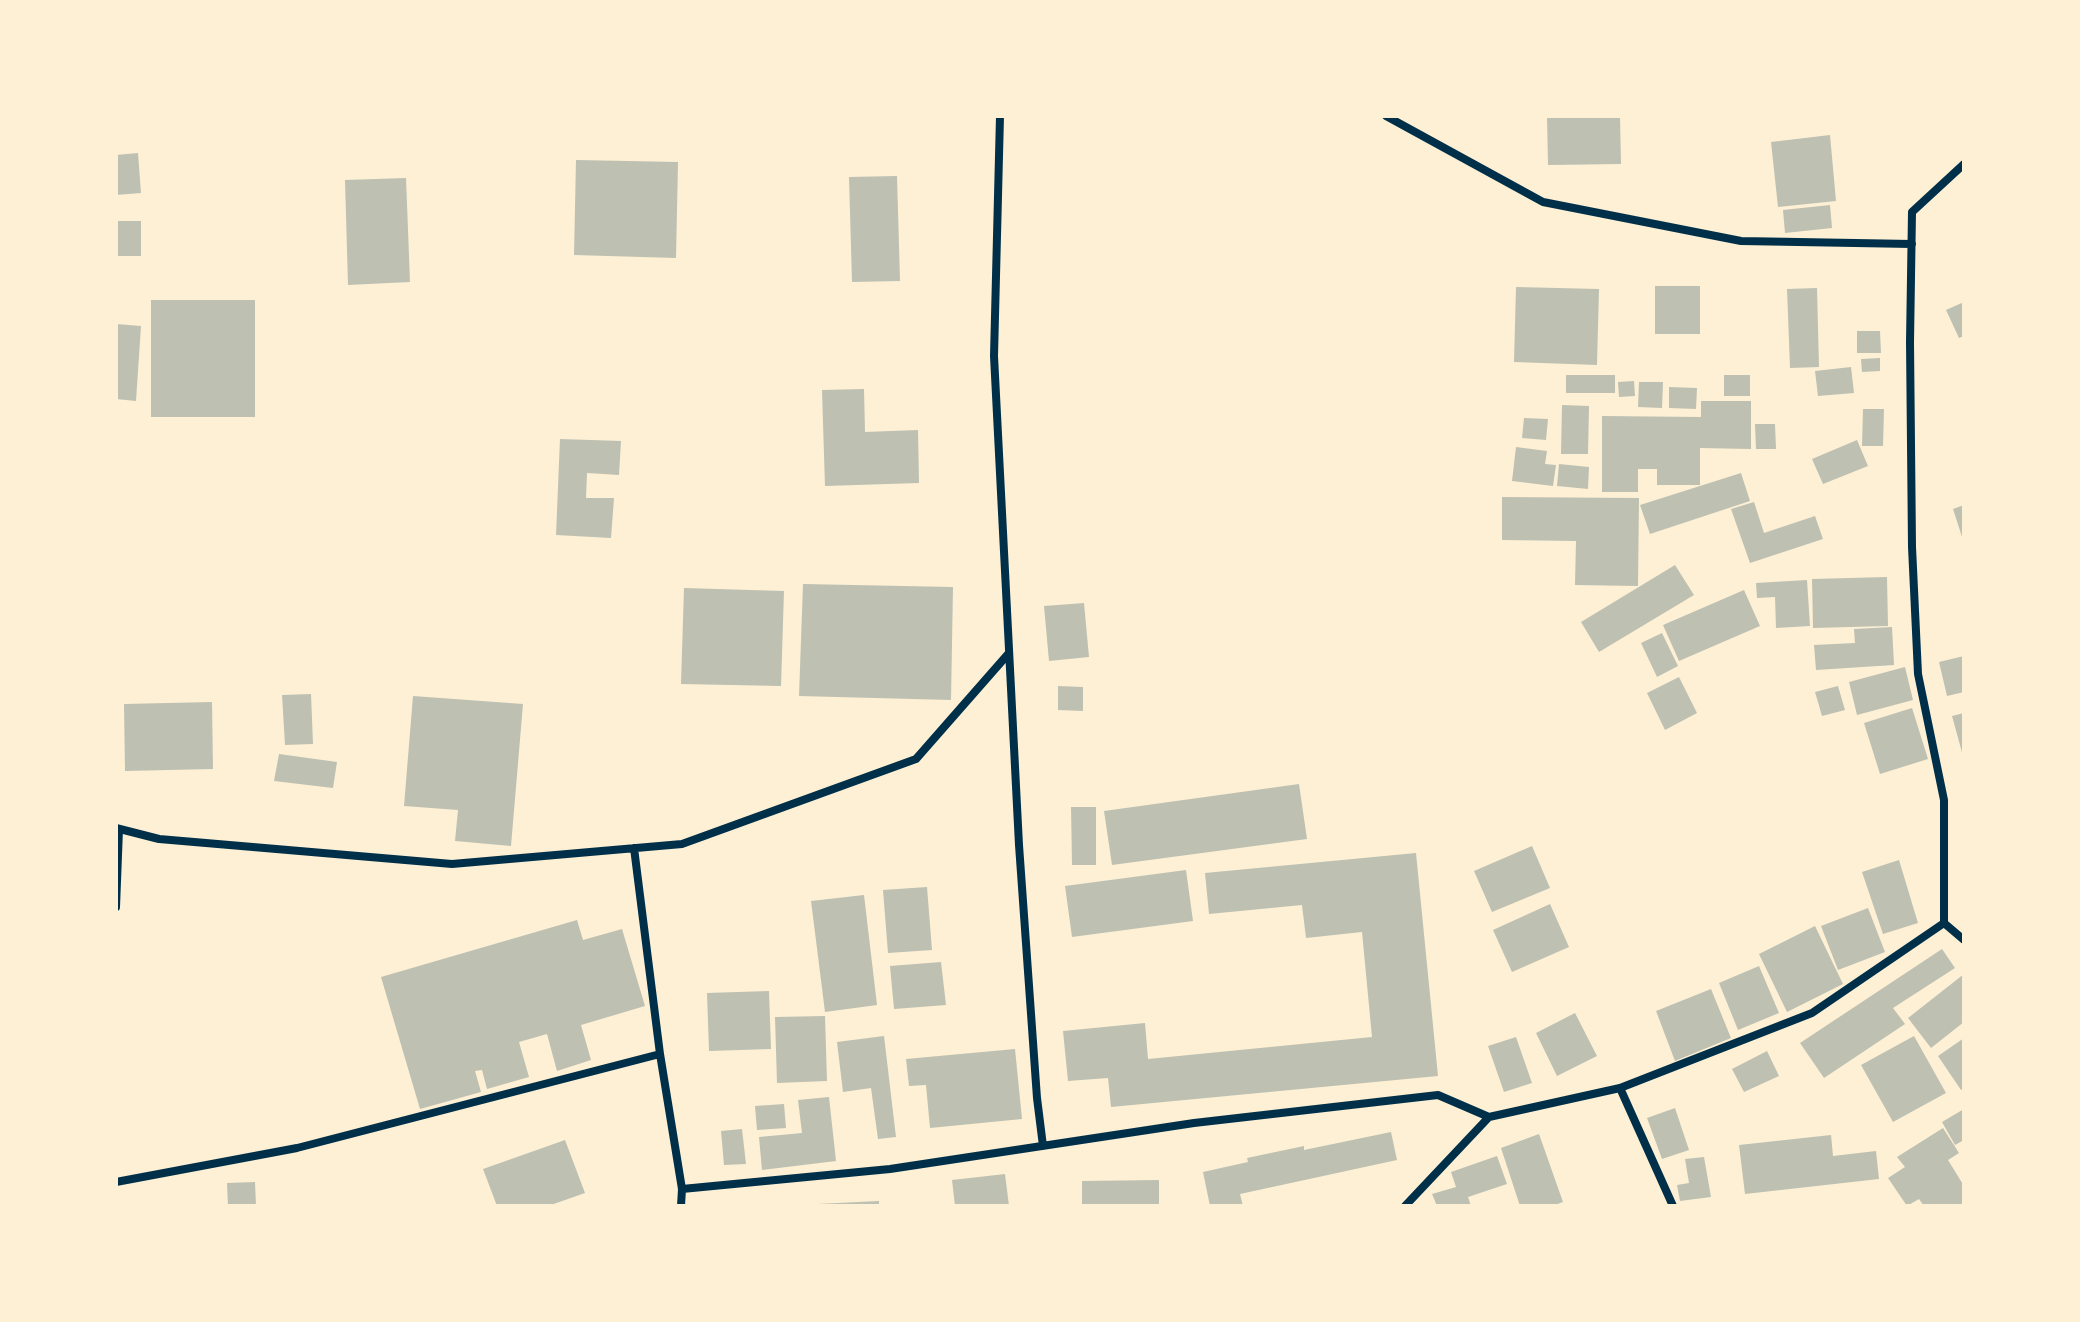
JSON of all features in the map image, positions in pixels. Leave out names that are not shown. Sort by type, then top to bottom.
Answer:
[{"type":"street","points":[[1000,116],[994,356],[1019,845],[1043,1146]]},
{"type":"street","points":[[1386,116],[1543,202],[1741,241],[1912,244]]},
{"type":"street","points":[[1964,164],[1912,212],[1910,342],[1912,547],[1918,674],[1944,800],[1944,923],[1964,940]]},
{"type":"street","points":[[116,907],[118,828],[159,839],[452,864],[682,844],[916,759],[1009,652]]},
{"type":"street","points":[[634,848],[660,1054],[682,1189],[681,1206]]},
{"type":"street","points":[[1405,1206],[1489,1117],[1620,1088],[1812,1013],[1944,923]]},
{"type":"street","points":[[116,1182],[297,1148],[660,1054]]},
{"type":"street","points":[[1620,1088],[1673,1206]]},
{"type":"street","points":[[682,1189],[890,1169],[1194,1123],[1438,1095],[1489,1117]]},
{"type":"building","points":[[1547,116],[1620,116],[1621,164],[1548,165]]},
{"type":"building","points":[[1830,135],[1836,201],[1778,207],[1771,142]]},
{"type":"building","points":[[138,153],[141,193],[116,195],[116,155]]},
{"type":"building","points":[[576,160],[678,162],[676,258],[574,255]]},
{"type":"building","points":[[897,176],[900,281],[852,282],[849,177]]},
{"type":"building","points":[[406,178],[410,282],[348,285],[345,180]]},
{"type":"building","points":[[1830,205],[1832,228],[1785,233],[1783,210]]},
{"type":"building","points":[[116,221],[141,221],[141,256],[116,256]]},
{"type":"building","points":[[1655,286],[1700,286],[1700,334],[1655,334]]},
{"type":"building","points":[[1516,287],[1599,289],[1597,365],[1514,362]]},
{"type":"building","points":[[1817,288],[1819,367],[1790,368],[1787,289]]},
{"type":"building","points":[[151,300],[255,300],[255,417],[151,417]]},
{"type":"building","points":[[1964,302],[1964,336],[1959,338],[1946,310]]},
{"type":"building","points":[[116,324],[141,326],[136,401],[116,399]]},
{"type":"building","points":[[1857,331],[1880,331],[1881,353],[1857,353]]},
{"type":"building","points":[[1880,358],[1880,371],[1862,372],[1861,359]]},
{"type":"building","points":[[1851,367],[1854,393],[1818,396],[1815,371]]},
{"type":"building","points":[[1566,375],[1615,375],[1615,393],[1566,393]]},
{"type":"building","points":[[1724,375],[1750,375],[1750,396],[1724,396]]},
{"type":"building","points":[[1634,381],[1635,396],[1619,397],[1618,382]]},
{"type":"building","points":[[1639,382],[1663,382],[1662,408],[1638,407]]},
{"type":"building","points":[[1669,387],[1697,388],[1696,409],[1669,408]]},
{"type":"building","points":[[864,389],[865,432],[918,430],[919,483],[825,486],[822,390]]},
{"type":"building","points":[[1701,401],[1751,401],[1751,449],[1700,448],[1700,485],[1657,485],[1657,469],[1638,469],[1638,492],[1602,492],[1602,416],[1701,417]]},
{"type":"building","points":[[1562,405],[1589,406],[1588,454],[1561,454]]},
{"type":"building","points":[[1863,409],[1884,409],[1883,446],[1862,446]]},
{"type":"building","points":[[1524,418],[1548,419],[1546,440],[1522,438]]},
{"type":"building","points":[[1755,424],[1775,424],[1776,449],[1756,449]]},
{"type":"building","points":[[560,439],[621,441],[619,475],[587,473],[586,498],[614,498],[611,538],[556,535]]},
{"type":"building","points":[[1857,440],[1868,466],[1823,484],[1812,459]]},
{"type":"building","points":[[1516,447],[1547,451],[1545,464],[1556,465],[1553,486],[1512,481]]},
{"type":"building","points":[[1559,464],[1589,467],[1588,489],[1557,486]]},
{"type":"building","points":[[1741,473],[1750,501],[1650,534],[1640,505]]},
{"type":"building","points":[[1502,497],[1639,498],[1638,586],[1575,585],[1576,541],[1502,540]]},
{"type":"building","points":[[1754,502],[1764,533],[1815,516],[1823,539],[1750,563],[1731,509]]},
{"type":"building","points":[[1964,505],[1964,540],[1963,540],[1953,509]]},
{"type":"building","points":[[1675,565],[1694,595],[1599,652],[1581,622]]},
{"type":"building","points":[[1887,577],[1888,626],[1813,628],[1812,579]]},
{"type":"building","points":[[1807,580],[1810,626],[1776,628],[1775,597],[1757,598],[1756,583]]},
{"type":"building","points":[[803,584],[953,587],[951,700],[799,696]]},
{"type":"building","points":[[684,588],[784,591],[781,686],[681,684]]},
{"type":"building","points":[[1744,590],[1760,626],[1679,661],[1663,625]]},
{"type":"building","points":[[1084,603],[1089,657],[1049,661],[1044,606]]},
{"type":"building","points":[[1892,627],[1894,665],[1816,670],[1814,645],[1855,643],[1854,629]]},
{"type":"building","points":[[1662,633],[1678,666],[1657,677],[1641,643]]},
{"type":"building","points":[[1964,656],[1964,692],[1947,696],[1939,662]]},
{"type":"building","points":[[1905,667],[1913,700],[1857,715],[1849,682]]},
{"type":"building","points":[[1679,677],[1697,713],[1665,730],[1647,693]]},
{"type":"building","points":[[1058,686],[1083,687],[1083,711],[1058,710]]},
{"type":"building","points":[[1838,686],[1845,710],[1822,716],[1815,692]]},
{"type":"building","points":[[311,694],[313,744],[285,745],[282,695]]},
{"type":"building","points":[[413,696],[523,704],[511,846],[455,841],[458,810],[404,806]]},
{"type":"building","points":[[212,702],[213,769],[125,771],[124,704]]},
{"type":"building","points":[[1912,708],[1928,759],[1880,774],[1864,723]]},
{"type":"building","points":[[1964,713],[1964,756],[1963,756],[1952,716]]},
{"type":"building","points":[[279,754],[337,762],[333,788],[274,781]]},
{"type":"building","points":[[1299,784],[1307,839],[1112,865],[1104,811]]},
{"type":"building","points":[[1071,807],[1096,807],[1096,865],[1072,865]]},
{"type":"building","points":[[1532,846],[1550,888],[1492,912],[1474,871]]},
{"type":"building","points":[[1416,853],[1438,1076],[1111,1107],[1108,1078],[1068,1081],[1063,1031],[1145,1023],[1148,1059],[1372,1037],[1362,932],[1306,938],[1302,905],[1209,914],[1205,873]]},
{"type":"building","points":[[1899,860],[1918,923],[1883,934],[1862,872]]},
{"type":"building","points":[[1186,870],[1193,921],[1072,937],[1065,886]]},
{"type":"building","points":[[927,887],[932,950],[888,953],[883,890]]},
{"type":"building","points":[[864,895],[877,1005],[825,1012],[811,901]]},
{"type":"building","points":[[1550,904],[1569,947],[1512,972],[1493,930]]},
{"type":"building","points":[[1868,908],[1885,952],[1838,970],[1821,926]]},
{"type":"building","points":[[577,920],[583,940],[622,929],[645,1006],[581,1025],[591,1060],[557,1071],[547,1034],[519,1042],[529,1077],[487,1089],[482,1070],[475,1071],[481,1092],[420,1109],[381,977]]},
{"type":"building","points":[[1815,926],[1843,984],[1787,1012],[1759,954]]},
{"type":"building","points":[[1942,949],[1955,968],[1893,1008],[1905,1024],[1824,1078],[1800,1043]]},
{"type":"building","points":[[941,962],[946,1005],[894,1009],[890,966]]},
{"type":"building","points":[[1759,966],[1779,1013],[1738,1030],[1719,983]]},
{"type":"building","points":[[1964,974],[1964,1022],[1931,1048],[1908,1018]]},
{"type":"building","points":[[1711,989],[1731,1038],[1675,1061],[1656,1011]]},
{"type":"building","points":[[769,991],[771,1049],[709,1051],[707,993]]},
{"type":"building","points":[[1575,1013],[1597,1056],[1557,1076],[1536,1033]]},
{"type":"building","points":[[825,1016],[827,1081],[777,1083],[775,1017]]},
{"type":"building","points":[[884,1036],[896,1137],[878,1139],[871,1088],[843,1092],[837,1042]]},
{"type":"building","points":[[1914,1036],[1946,1093],[1893,1122],[1861,1065]]},
{"type":"building","points":[[1516,1037],[1532,1083],[1504,1092],[1488,1046]]},
{"type":"building","points":[[1964,1038],[1964,1088],[1961,1090],[1938,1056]]},
{"type":"building","points":[[1015,1049],[1022,1119],[930,1128],[926,1085],[909,1086],[906,1059]]},
{"type":"building","points":[[1767,1051],[1779,1076],[1744,1092],[1732,1069]]},
{"type":"building","points":[[829,1097],[836,1161],[762,1170],[759,1137],[802,1133],[798,1100]]},
{"type":"building","points":[[784,1104],[786,1128],[757,1130],[755,1106]]},
{"type":"building","points":[[1675,1108],[1689,1150],[1662,1159],[1647,1118]]},
{"type":"building","points":[[1964,1109],[1964,1140],[1955,1145],[1942,1122]]},
{"type":"building","points":[[1943,1128],[1959,1153],[1948,1160],[1964,1186],[1964,1203],[1959,1206],[1924,1206],[1919,1199],[1907,1206],[1888,1178],[1905,1167],[1897,1157]]},
{"type":"building","points":[[742,1129],[746,1164],[724,1165],[721,1131]]},
{"type":"building","points":[[1391,1132],[1397,1160],[1240,1194],[1243,1206],[1210,1206],[1203,1172],[1248,1162],[1247,1158]]},
{"type":"building","points":[[1539,1134],[1563,1202],[1552,1206],[1520,1206],[1501,1148]]},
{"type":"building","points":[[1831,1135],[1833,1156],[1876,1151],[1879,1179],[1745,1194],[1739,1145]]},
{"type":"building","points":[[565,1140],[585,1193],[548,1206],[497,1206],[483,1169]]},
{"type":"building","points":[[1497,1156],[1507,1184],[1468,1197],[1471,1206],[1437,1206],[1432,1194],[1456,1187],[1451,1172]]},
{"type":"building","points":[[1704,1157],[1711,1197],[1680,1201],[1677,1185],[1689,1183],[1685,1159]]},
{"type":"building","points":[[1005,1174],[1009,1206],[955,1206],[952,1180]]},
{"type":"building","points":[[1159,1180],[1159,1206],[1082,1206],[1082,1181]]},
{"type":"building","points":[[255,1182],[256,1206],[228,1206],[227,1183]]},
{"type":"building","points":[[879,1201],[879,1206],[817,1206],[817,1204]]}]
